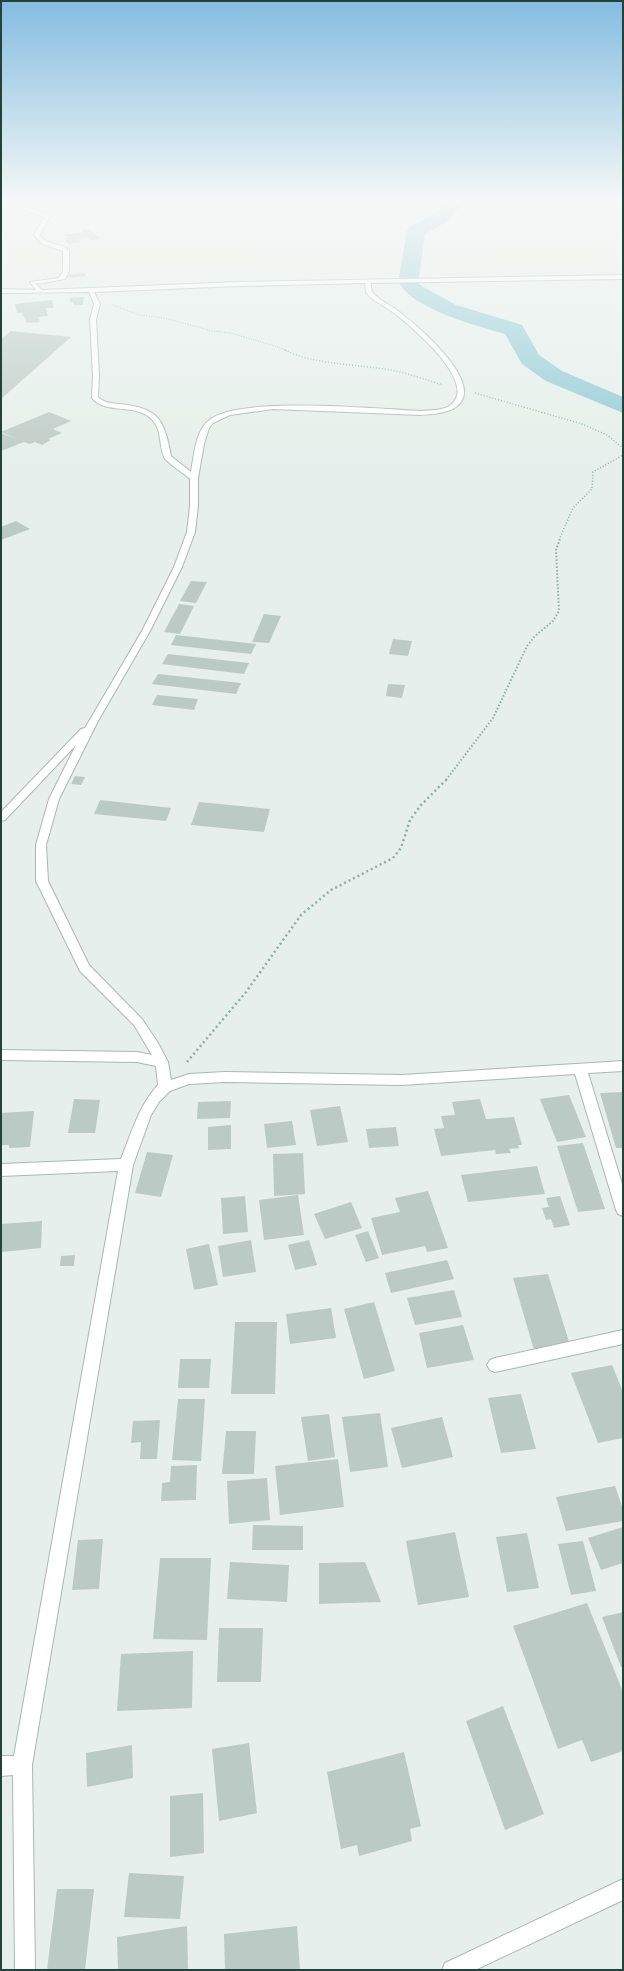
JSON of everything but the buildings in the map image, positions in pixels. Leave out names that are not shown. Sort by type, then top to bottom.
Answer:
[{"type":"street","points":[[93,295],[97,304],[93,319],[96,375],[94,393],[95,398],[99,402],[105,404],[138,408],[152,416],[163,430],[168,457],[194,478]]},
{"type":"street","points":[[166,1087],[162,1062],[154,1046],[138,1022],[84,968],[42,881],[41,845],[54,799],[94,721],[146,631],[178,567],[191,532],[194,506],[194,478],[200,444],[206,428],[218,417],[229,413],[273,407],[420,413],[434,412],[456,405],[460,398],[461,388],[448,362],[425,338],[392,309],[372,295]]},
{"type":"street","points":[[1,818],[94,721]]},
{"type":"street","points":[[1,1055],[137,1057],[162,1062]]},
{"type":"street","points":[[25,1970],[22,1766],[126,1165],[154,1098],[166,1087],[189,1079],[225,1077],[402,1080],[623,1066]]},
{"type":"street","points":[[580,1069],[623,1210]]},
{"type":"street","points":[[1,1170],[126,1165]]},
{"type":"street","points":[[495,1365],[623,1337]]},
{"type":"street","points":[[1,1766],[22,1766]]},
{"type":"street","points":[[452,1970],[623,1889]]},
{"type":"path","points":[[95,301],[110,303],[139,315],[165,318],[212,331],[231,333],[278,347],[292,354],[335,363],[391,370],[444,385],[461,388],[516,406],[582,424],[607,435],[623,448]]},
{"type":"path","points":[[166,1087],[246,992],[301,915],[330,890],[393,858],[400,848],[410,820],[444,783],[493,718],[527,646],[535,636],[553,621],[558,611],[556,550],[563,528],[573,508],[592,489],[593,472],[623,455]]},
{"type":"waterway","points":[[424,295],[449,309],[514,330],[530,359],[554,376],[623,406]]}]
